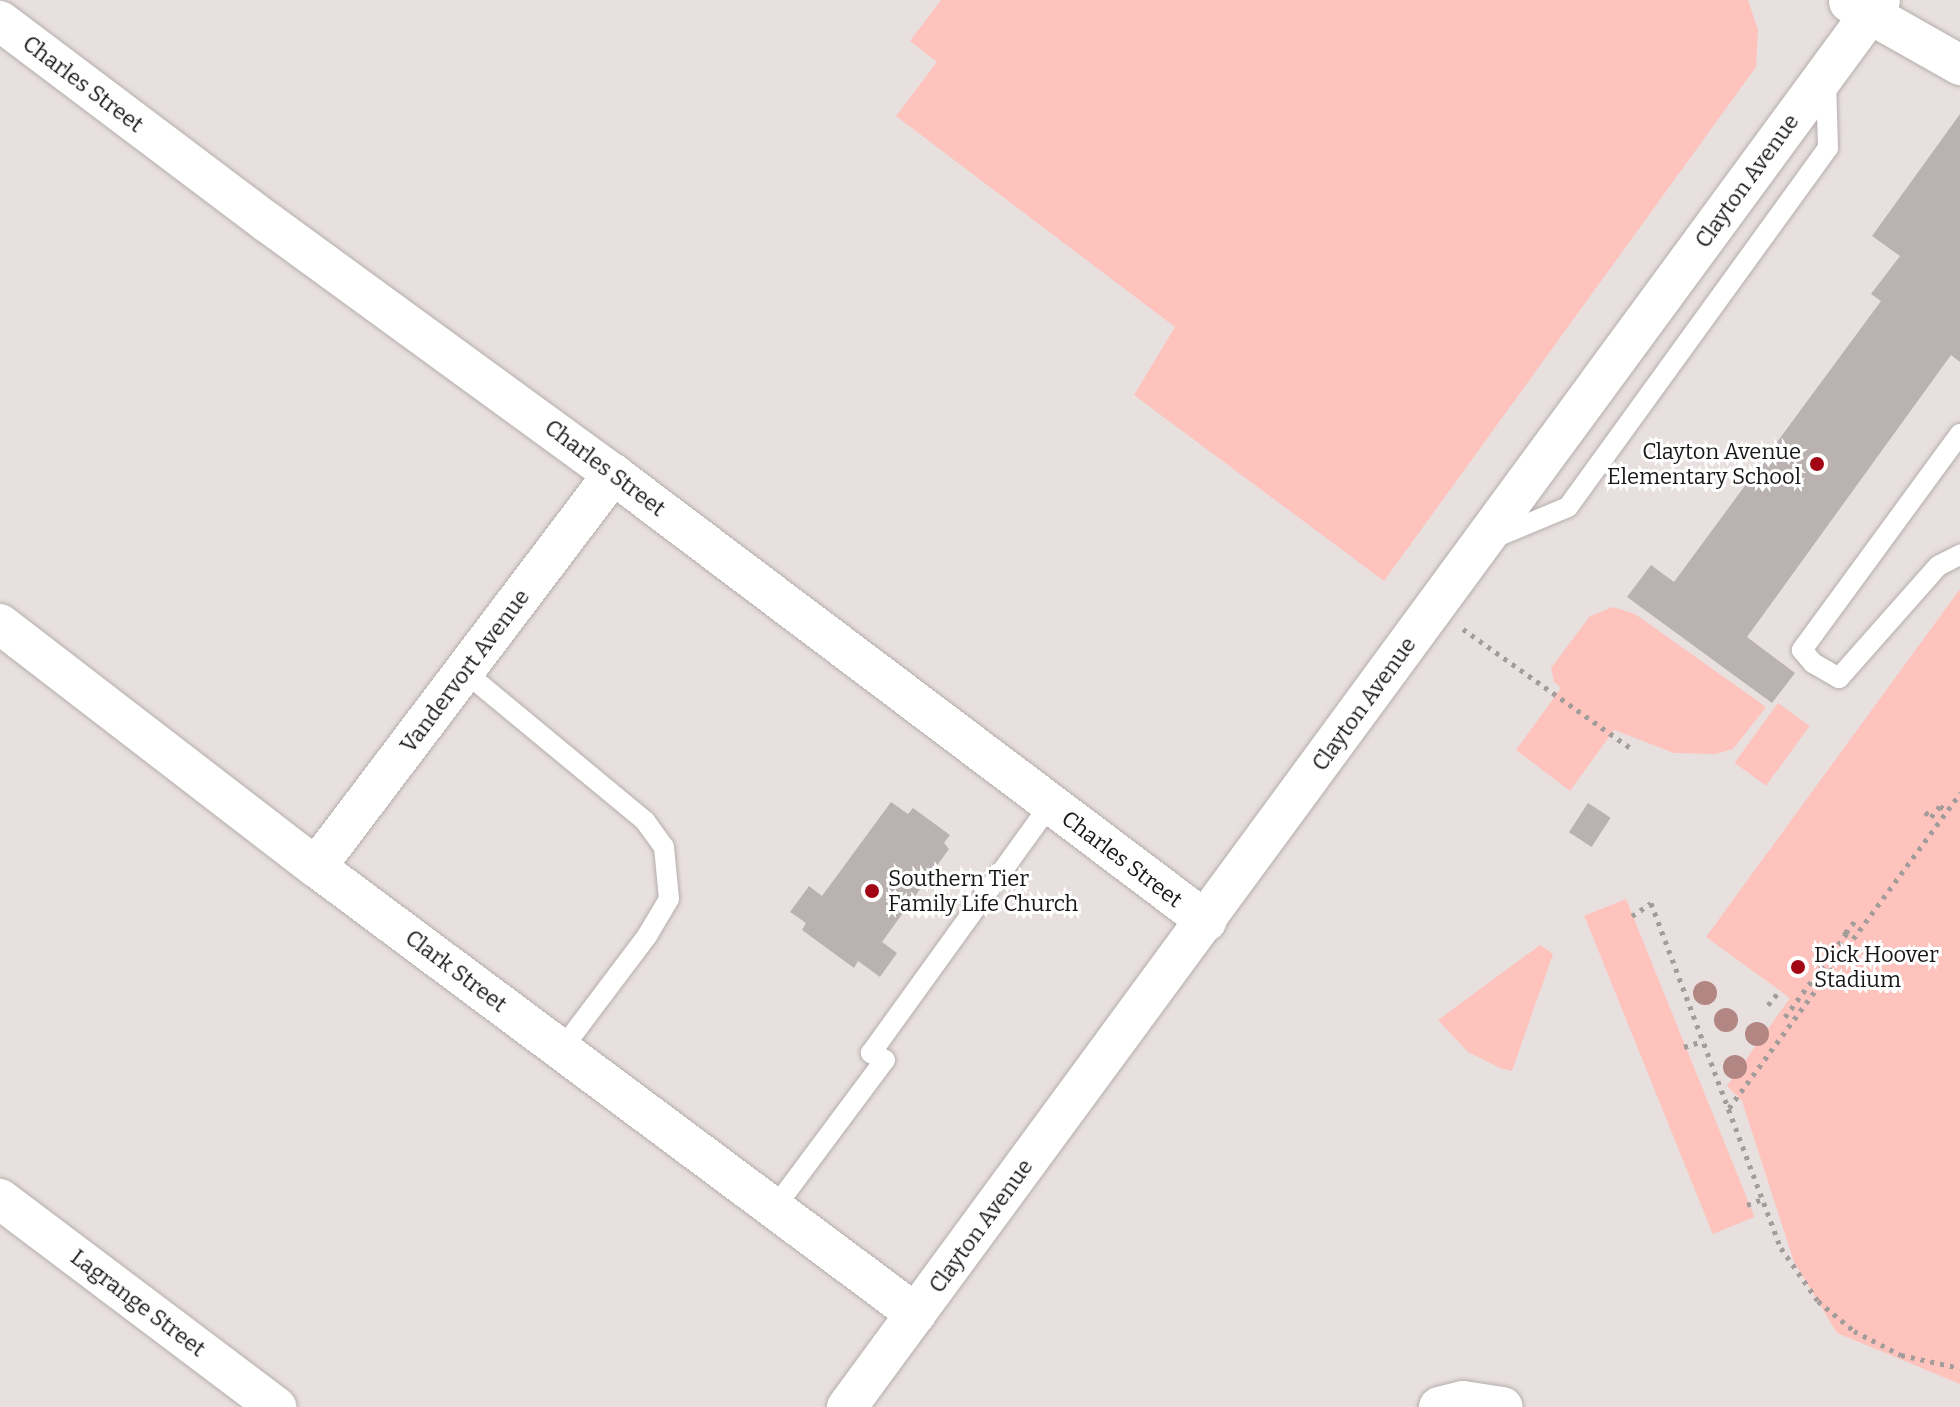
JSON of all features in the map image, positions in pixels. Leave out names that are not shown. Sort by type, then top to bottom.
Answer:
[{"type":"street","points":[[1865,5],[1960,65]]},
{"type":"street","name":"Clayton Avenue","points":[[847,1407],[1826,74],[1865,5]]},
{"type":"street","name":"Charles Street","points":[[0,21],[267,222],[613,474],[1206,921]]},
{"type":"street","name":"Vandervort Avenue","points":[[316,867],[613,474]]},
{"type":"street","name":"Clark Street","points":[[0,624],[316,867],[916,1314]]},
{"type":"street","name":"Lagrange Street","points":[[0,1199],[276,1407]]},
{"type":"street","points":[[1439,1407],[1463,1401],[1503,1407]]},
{"type":"lane","points":[[1960,434],[1802,650],[1813,663],[1839,678],[1938,566],[1960,555]]},
{"type":"lane","points":[[465,672],[645,821],[664,847],[669,899],[647,936],[561,1050]]},
{"type":"lane","points":[[773,1210],[885,1060],[871,1053],[1050,805]]},
{"type":"path","points":[[1458,626],[1632,749]]},
{"type":"path","points":[[1729,1108],[1960,793]]},
{"type":"path","points":[[1925,812],[1931,817],[1940,806],[1947,811]]},
{"type":"path","points":[[1632,916],[1651,903],[1781,1248],[1818,1301],[1854,1331],[1901,1355],[1960,1368]]},
{"type":"path","points":[[1785,1017],[1843,931],[1856,919]]},
{"type":"path","points":[[1768,1005],[1780,990]]},
{"type":"path","points":[[1684,1047],[1703,1041]]},
{"type":"path","points":[[1747,1205],[1763,1199]]},
{"type":"shaded area","points":[[941,0],[1748,0],[1758,30],[1756,67],[1384,581],[1134,395],[1175,327],[896,116],[937,62],[910,41]]},
{"type":"shaded area","points":[[1960,589],[1960,1384],[1837,1333],[1794,1262],[1742,1101],[1727,1086],[1790,998],[1706,937]]},
{"type":"shaded area","points":[[1613,607],[1635,614],[1766,707],[1733,749],[1716,754],[1674,753],[1614,730],[1570,791],[1516,750],[1561,688],[1554,682],[1551,668],[1590,616]]},
{"type":"shaded area","points":[[1778,703],[1810,726],[1766,786],[1735,763]]},
{"type":"shaded area","points":[[1626,899],[1754,1217],[1713,1234],[1584,916]]},
{"type":"shaded area","points":[[1540,945],[1553,954],[1512,1071],[1500,1068],[1468,1052],[1438,1020]]},
{"type":"building","name":"Clayton Avenue Elementary School","points":[[1960,114],[1960,362],[1951,355],[1747,637],[1795,673],[1772,703],[1627,597],[1651,565],[1674,582],[1881,301],[1871,294],[1900,256],[1872,236]]},
{"type":"building","name":"Southern Tier Family Life Church","points":[[891,802],[908,814],[913,808],[950,835],[944,843],[949,849],[882,942],[897,953],[880,977],[858,961],[854,968],[802,930],[806,923],[790,912],[809,886],[822,896]]},
{"type":"building","points":[[1588,803],[1611,818],[1592,847],[1569,832]]},
{"type":"place","name":"Clayton Avenue Elementary School","points":[[1817,464]]},
{"type":"place","name":"Southern Tier Family Life Church","points":[[872,891]]},
{"type":"place","name":"Dick Hoover Stadium","points":[[1798,967]]}]
